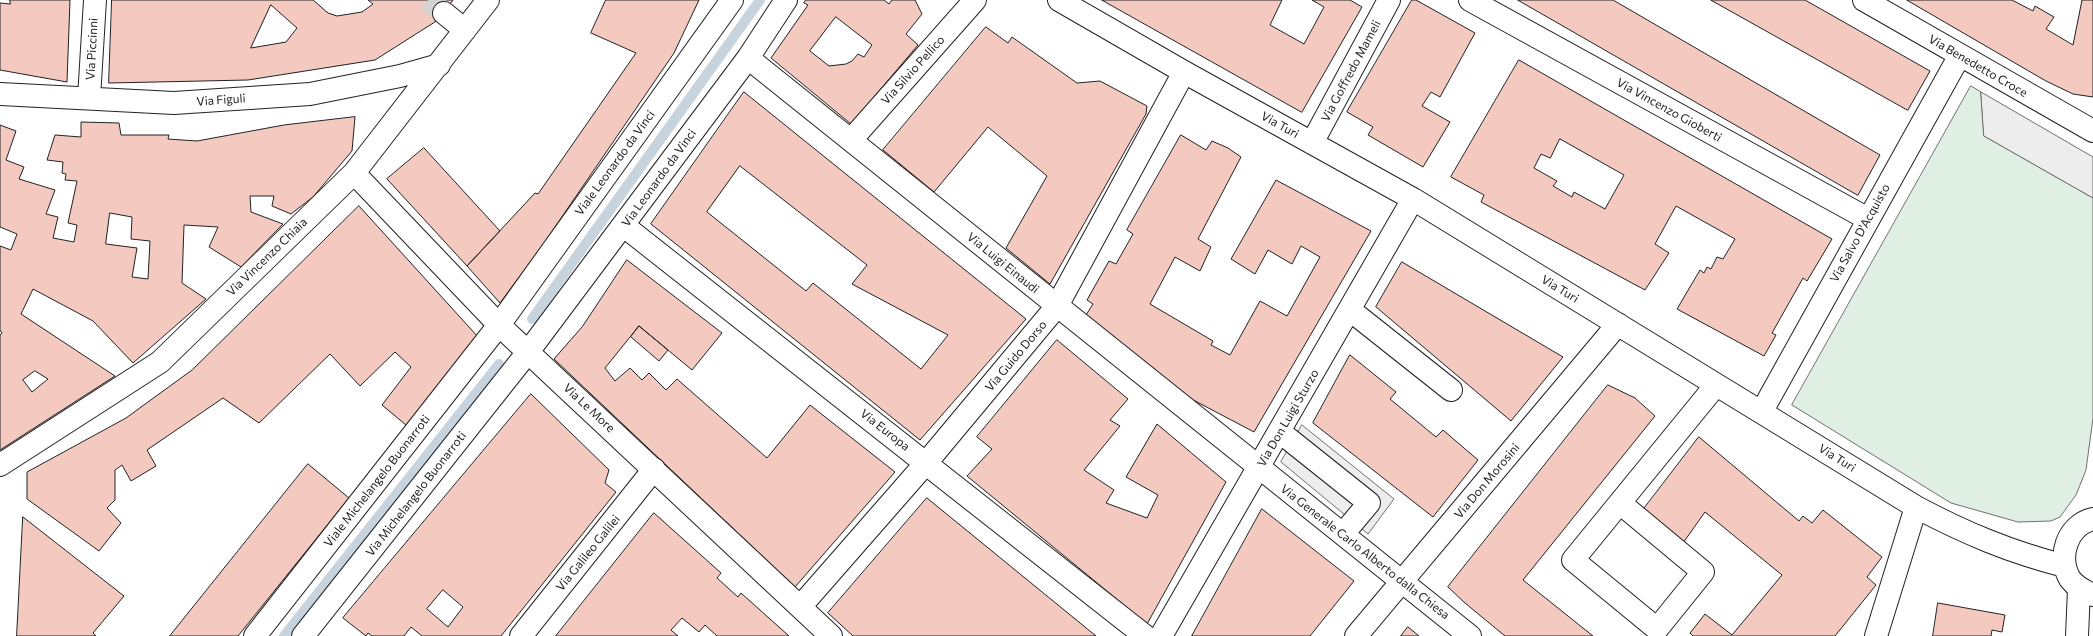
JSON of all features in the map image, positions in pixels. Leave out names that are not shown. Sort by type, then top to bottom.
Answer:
[{"type":"street","name":"Via Piccinni","points":[[89,98],[95,0]]},
{"type":"street","name":"Via Vincenzo Chiaia","points":[[0,468],[160,362],[354,173],[488,0]]},
{"type":"street","name":"Viale Leonardo da Vinci","points":[[499,325],[732,0]]},
{"type":"street","name":"Via Leonardo da Vinci","points":[[528,352],[624,226],[748,58],[786,0]]},
{"type":"street","name":"Via Silvio Pellico","points":[[851,140],[975,0]]},
{"type":"street","name":"Via Turi","points":[[1059,0],[1184,72],[1413,199],[1716,385],[1762,411],[1916,507],[1961,531],[2010,550],[2065,566]]},
{"type":"street","name":"Via Goffredo Mameli","points":[[1312,143],[1389,0]]},
{"type":"street","name":"Via Vincenzo Gioberti","points":[[1470,0],[1868,219]]},
{"type":"street","name":"Via Benedetto Croce","points":[[1864,0],[2093,131]]},
{"type":"street","points":[[444,13],[465,30]]},
{"type":"street","name":"Via Salvo D'Acquisto","points":[[1762,411],[1960,55]]},
{"type":"street","name":"Via Luigi Einaudi","points":[[748,58],[1259,468]]},
{"type":"street","name":"Via Figuli","points":[[0,94],[174,103],[310,94],[400,76],[439,65]]},
{"type":"street","name":"Via Guido Dorso","points":[[800,607],[926,463],[1057,306],[1184,72]]},
{"type":"street","name":"Via Le More","points":[[354,173],[499,325],[831,636]]},
{"type":"street","name":"Via Don Luigi Sturzo","points":[[1161,636],[1413,199]]},
{"type":"street","name":"Via Europa","points":[[624,226],[1145,636]]},
{"type":"street","points":[[1350,310],[1451,390]]},
{"type":"street","name":"Via Don Morosini","points":[[1356,636],[1403,582],[1618,324]]},
{"type":"street","name":"Viale Michelangelo Buonarroti","points":[[255,636],[499,325]]},
{"type":"street","name":"Via Michelangelo Buonarroti","points":[[303,636],[528,352]]},
{"type":"street","points":[[1620,503],[1704,572],[1657,629],[1573,560],[1716,385]]},
{"type":"street","points":[[1280,432],[1369,503],[1343,534]]},
{"type":"street","name":"Via Generale Carlo Alberto dalla Chiesa","points":[[1259,468],[1470,636]]},
{"type":"street","name":"Via Galileo Galilei","points":[[521,636],[654,470]]},
{"type":"street","points":[[1876,636],[1916,507]]},
{"type":"street","points":[[2078,636],[2086,592],[2071,579],[2065,566],[2064,555],[2066,543],[2071,533],[2091,515]]},
{"type":"green space","points":[[1971,86],[1981,92],[1984,136],[2093,198],[2093,418],[2086,470],[2076,495],[2060,517],[2051,521],[2018,522],[1951,503],[1792,405]]},
{"type":"shaded area","points":[[1981,92],[2093,157],[2093,198],[1984,136]]},
{"type":"shaded area","points":[[1302,425],[1394,499],[1368,534],[1281,462]]},
{"type":"building","points":[[10,0],[70,0],[67,82],[0,70],[0,3],[10,4]]},
{"type":"building","points":[[112,0],[313,0],[328,13],[337,16],[362,12],[373,4],[368,0],[453,0],[438,20],[375,60],[248,80],[109,83]],"holes":[[[271,5],[297,28],[286,42],[251,48]]]},
{"type":"building","points":[[606,0],[699,0],[674,53],[544,243],[500,303],[467,266],[535,193],[538,194],[636,53],[591,33]]},
{"type":"building","points":[[806,0],[884,0],[889,4],[892,0],[915,0],[922,14],[906,34],[918,45],[851,124],[771,58],[808,5],[804,3]],"holes":[[[836,17],[872,45],[864,57],[858,54],[852,61],[846,64],[829,66],[810,51]]]},
{"type":"building","points":[[1102,0],[1282,0],[1270,25],[1304,44],[1324,7],[1312,0],[1350,0],[1362,7],[1302,112]]},
{"type":"building","points":[[1412,0],[1416,0],[1475,33],[1440,97],[1431,92],[1422,106],[1450,122],[1423,167],[1368,135],[1373,127],[1347,112]]},
{"type":"building","points":[[1518,0],[1613,0],[1880,155],[1858,195]]},
{"type":"building","points":[[1711,0],[1805,0],[1930,71],[1908,110]]},
{"type":"building","points":[[1907,0],[2012,0],[2033,11],[2035,6],[2054,17],[2046,29],[2073,45],[2082,0],[2093,0],[2093,97],[2073,94],[2046,81]]},
{"type":"building","points":[[986,27],[1008,43],[1012,37],[1077,83],[1100,81],[1147,106],[1146,114],[1050,284],[1006,248],[1047,176],[988,127],[934,192],[883,150]]},
{"type":"building","points":[[1519,60],[1832,239],[1807,281],[1803,278],[1772,333],[1776,335],[1764,356],[1677,309],[1700,270],[1704,273],[1707,267],[1711,269],[1717,257],[1723,259],[1735,239],[1676,206],[1655,244],[1669,253],[1645,290],[1481,202],[1484,195],[1451,177]],"holes":[[[1560,139],[1624,175],[1605,209],[1574,192],[1572,197],[1553,186],[1557,181],[1534,168],[1541,154],[1550,158]]]},
{"type":"building","points":[[744,92],[1026,319],[920,440],[651,224]],"holes":[[[740,166],[867,265],[852,284],[948,335],[921,369],[813,283],[806,291],[707,212]]]},
{"type":"building","points":[[355,117],[352,151],[313,197],[291,214],[272,206],[274,196],[250,196],[251,212],[283,224],[241,267],[209,247],[218,227],[184,225],[182,283],[206,299],[133,363],[93,321],[33,289],[21,314],[115,376],[0,450],[0,335],[2,333],[0,330],[0,246],[11,250],[17,234],[0,227],[0,125],[16,131],[6,160],[24,167],[19,179],[55,190],[46,214],[58,217],[53,238],[74,242],[77,225],[68,223],[77,181],[65,180],[66,174],[62,173],[63,162],[47,160],[55,135],[81,137],[81,122],[119,123],[121,135],[169,135],[168,139],[197,141],[284,125]],"holes":[[[110,213],[132,217],[131,239],[150,241],[148,279],[132,277],[137,248],[106,244]],[[35,371],[48,379],[32,392],[23,380]]]},
{"type":"building","points":[[1181,135],[1206,150],[1212,141],[1228,148],[1241,157],[1198,239],[1211,247],[1200,271],[1175,257],[1150,304],[1213,341],[1211,345],[1230,355],[1260,301],[1287,316],[1320,257],[1301,246],[1292,264],[1268,250],[1255,274],[1231,259],[1276,180],[1371,231],[1254,432],[1180,393],[1086,315],[1093,304],[1087,300],[1109,261],[1116,264],[1133,234],[1127,230]]},
{"type":"building","points":[[424,148],[500,231],[467,266],[387,179]]},
{"type":"building","points":[[359,206],[479,338],[406,425],[382,405],[411,367],[395,352],[360,386],[330,354],[259,423],[223,398],[147,450],[156,466],[131,481],[122,465],[115,470],[115,500],[107,508],[121,523],[99,551],[27,499],[27,472],[126,418],[192,370]]},
{"type":"building","points":[[627,260],[722,333],[692,370],[639,326],[605,368],[615,381],[630,368],[642,380],[649,373],[666,390],[677,379],[767,458],[810,405],[895,472],[795,587],[554,359],[582,327]]},
{"type":"building","points":[[1402,262],[1563,357],[1511,421],[1376,307]]},
{"type":"building","points":[[639,326],[668,350],[659,361],[631,337]]},
{"type":"building","points":[[1057,340],[1128,399],[1110,420],[1120,426],[1084,470],[1114,490],[1106,503],[1147,518],[1158,495],[1126,477],[1157,424],[1226,482],[1147,624],[967,476],[992,449],[977,437]]},
{"type":"building","points":[[1350,355],[1396,392],[1390,399],[1436,437],[1443,430],[1478,460],[1433,517],[1313,423]]},
{"type":"building","points":[[1608,385],[1635,398],[1655,416],[1523,580],[1593,636],[1505,636],[1448,587]]},
{"type":"building","points":[[531,394],[609,470],[605,483],[616,492],[501,636],[422,636],[411,627],[404,636],[372,636],[368,633],[366,636],[343,618]],"holes":[[[443,590],[463,607],[448,627],[427,609]]]},
{"type":"building","points":[[1699,437],[1799,521],[1803,516],[1812,523],[1823,510],[1882,557],[1867,577],[1876,585],[1835,636],[1693,636],[1690,633],[1705,614],[1732,635],[1782,575],[1705,512],[1683,543],[1643,510]]},
{"type":"building","points":[[308,464],[349,498],[238,636],[170,636]]},
{"type":"building","points":[[927,498],[1096,636],[853,636],[828,613]]},
{"type":"building","points":[[1262,509],[1354,581],[1310,636],[1192,636]]},
{"type":"building","points":[[654,513],[721,573],[717,578],[738,597],[741,593],[789,636],[717,636],[705,625],[699,632],[682,618],[671,630],[678,636],[556,636]]},
{"type":"building","points":[[23,517],[124,596],[93,633],[96,636],[17,636]]},
{"type":"building","points":[[1938,603],[2005,615],[2002,632],[1992,630],[1991,636],[1933,636]]},
{"type":"building","points":[[1408,627],[1419,636],[1401,636]]},
{"type":"waterway","points":[[532,319],[760,0]]},
{"type":"waterway","points":[[284,636],[499,364]]},
{"type":"tunnel","points":[[428,0],[444,13]]}]
